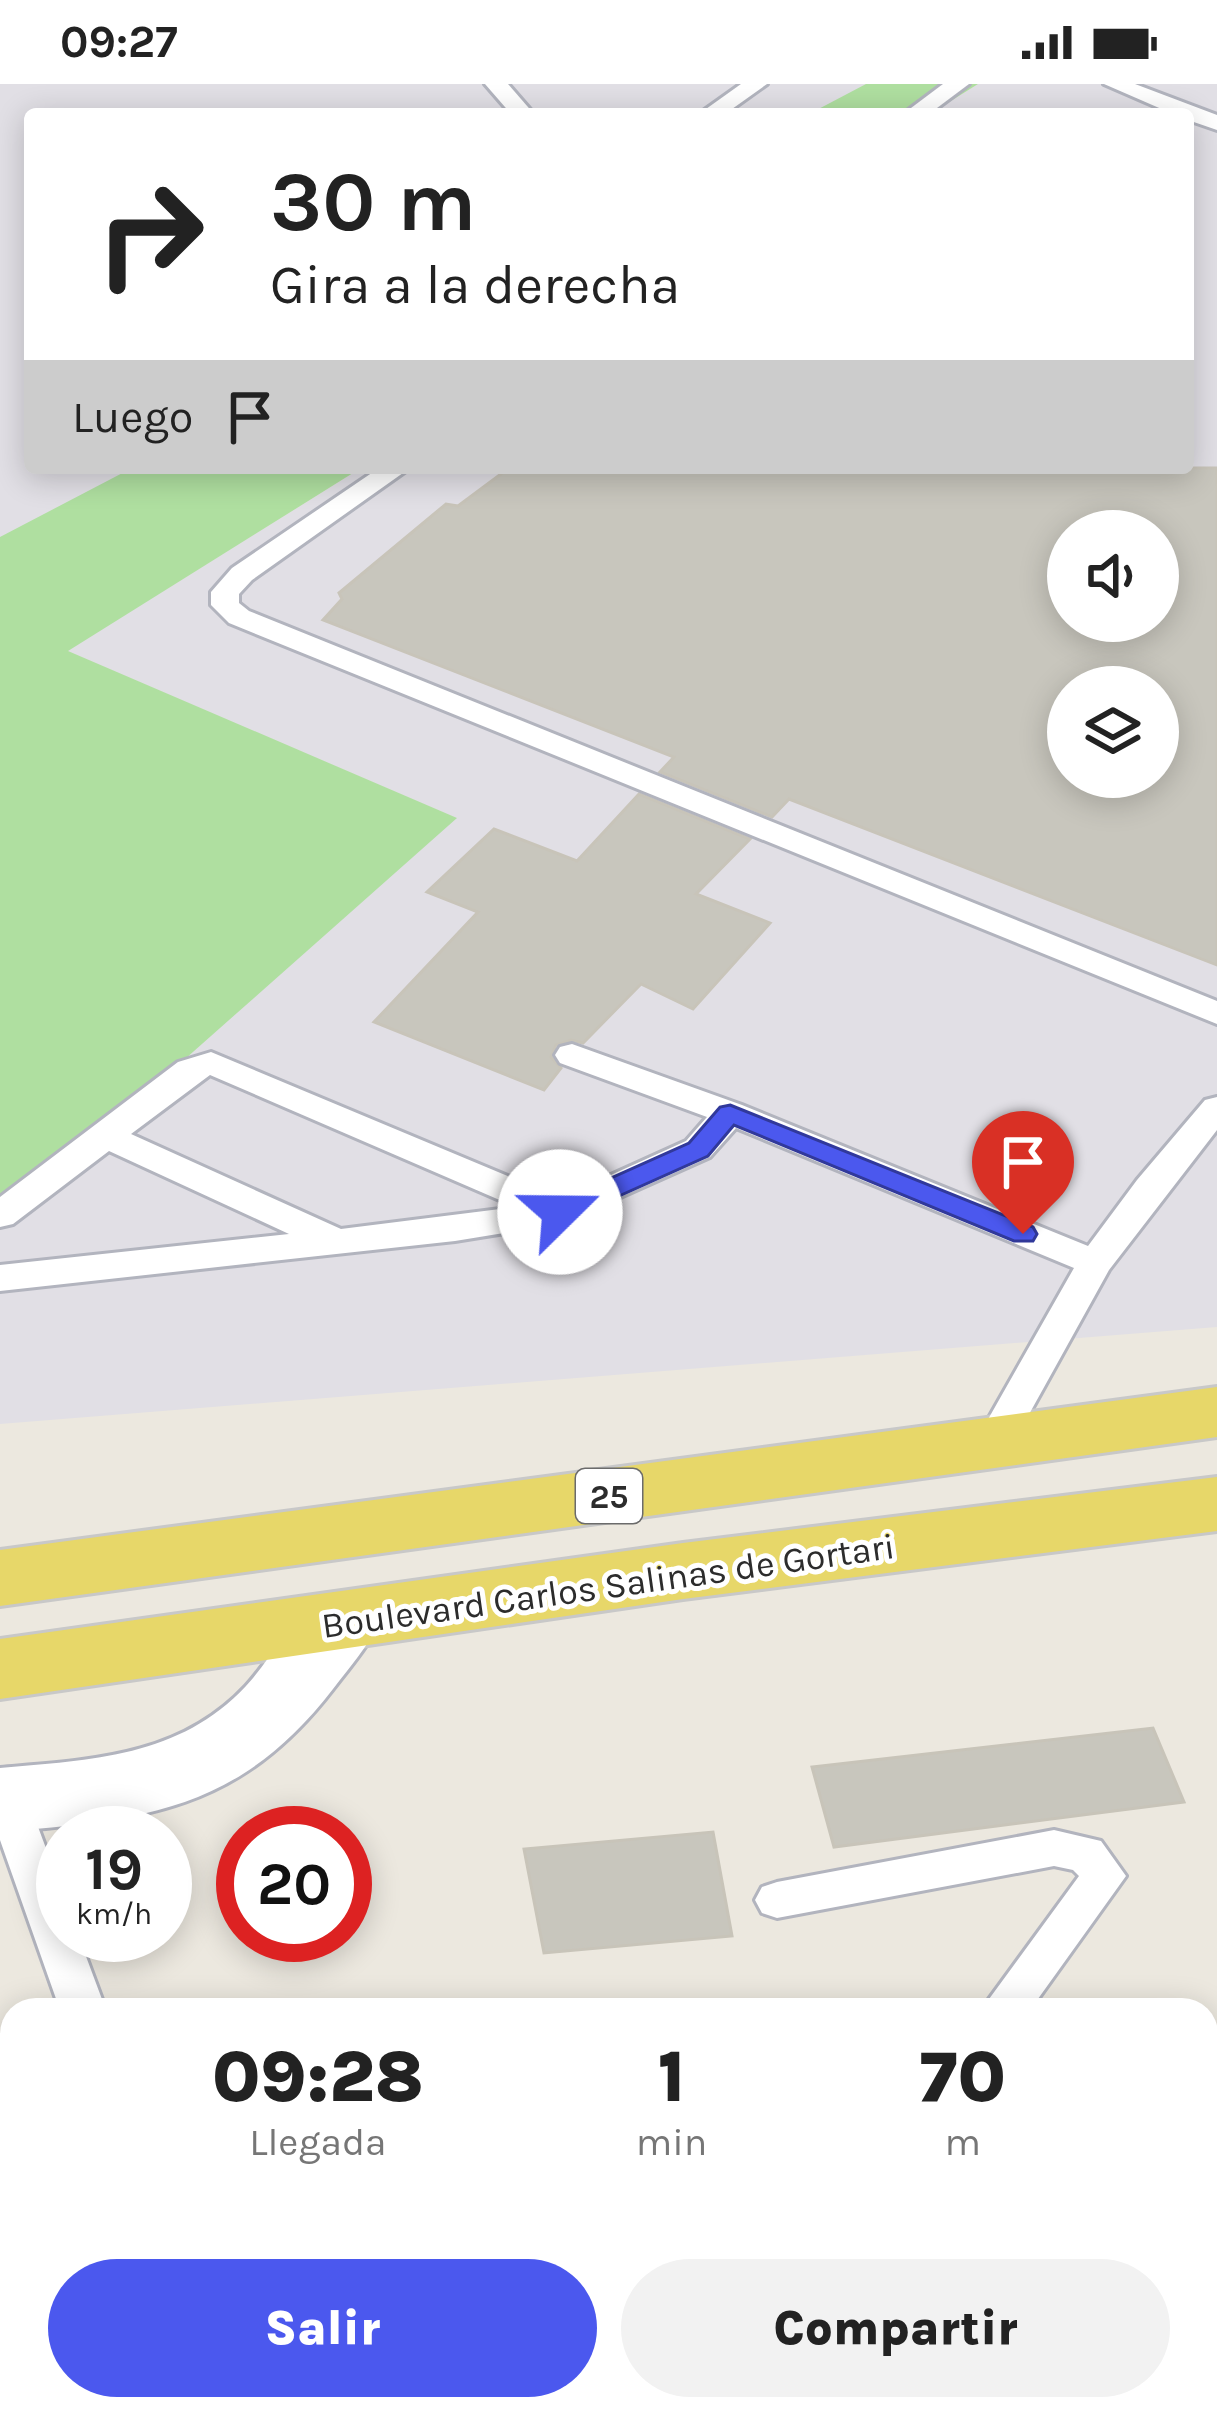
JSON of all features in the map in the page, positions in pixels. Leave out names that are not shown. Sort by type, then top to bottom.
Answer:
[{"type":"main road","name":"25","points":[[5,1575],[1217,1412]]},
{"type":"main road","name":"Boulevard Carlos Salinas de Gortari","points":[[0,1670],[683,1571],[1207,1510]]},
{"type":"street","points":[[4,1800],[164,1777],[218,1754],[282,1696],[343,1622]]},
{"type":"lane","points":[[496,84],[518,108]]},
{"type":"lane","points":[[719,108],[756,84]]},
{"type":"lane","points":[[923,108],[958,84]]},
{"type":"lane","points":[[1115,84],[1181,108]]},
{"type":"lane","points":[[1166,102],[1217,93]]},
{"type":"lane","points":[[388,474],[242,574],[225,592],[225,605],[238,616],[1217,1013]]},
{"type":"lane","points":[[572,1054],[730,1113],[1096,1264]]},
{"type":"lane","points":[[0,1215],[190,1070],[211,1063],[560,1212]]},
{"type":"lane","points":[[994,1444],[1096,1264],[1149,1187],[1217,1108]]},
{"type":"lane","points":[[0,1278],[560,1212],[698,1149],[730,1113]]},
{"type":"lane","points":[[106,1136],[336,1242]]},
{"type":"lane","points":[[4,1800],[76,1998]]},
{"type":"lane","points":[[777,1900],[1054,1848],[1086,1854],[1104,1876],[1013,1998]]},
{"type":"shaded area","points":[[0,84],[872,84],[831,108],[24,108],[24,474],[143,474],[0,544]]},
{"type":"shaded area","points":[[978,84],[1217,84],[1217,1327],[0,1424],[0,1223],[456,818],[67,651],[351,474],[1194,474],[1194,108],[940,108]]},
{"type":"green space","points":[[866,84],[978,84],[940,108],[820,108]]},
{"type":"green space","points":[[121,474],[351,474],[68,651],[457,818],[0,1223],[0,537]]},
{"type":"building","points":[[1194,468],[1217,468],[1217,965],[789,799],[772,817],[660,772],[674,757],[323,620],[342,599],[339,593],[446,504],[458,506],[501,474],[1194,474]]},
{"type":"building","points":[[639,794],[750,839],[696,894],[770,923],[693,1009],[641,984],[583,1043],[571,1040],[556,1045],[551,1057],[561,1068],[544,1090],[374,1022],[478,912],[427,892],[494,829],[577,861]]},
{"type":"building","points":[[1153,1728],[1184,1802],[834,1847],[812,1767]]},
{"type":"building","points":[[713,1832],[732,1936],[544,1953],[524,1849]]},
{"type":"route","points":[[560,1212],[698,1149],[730,1113],[1023,1234]]}]
